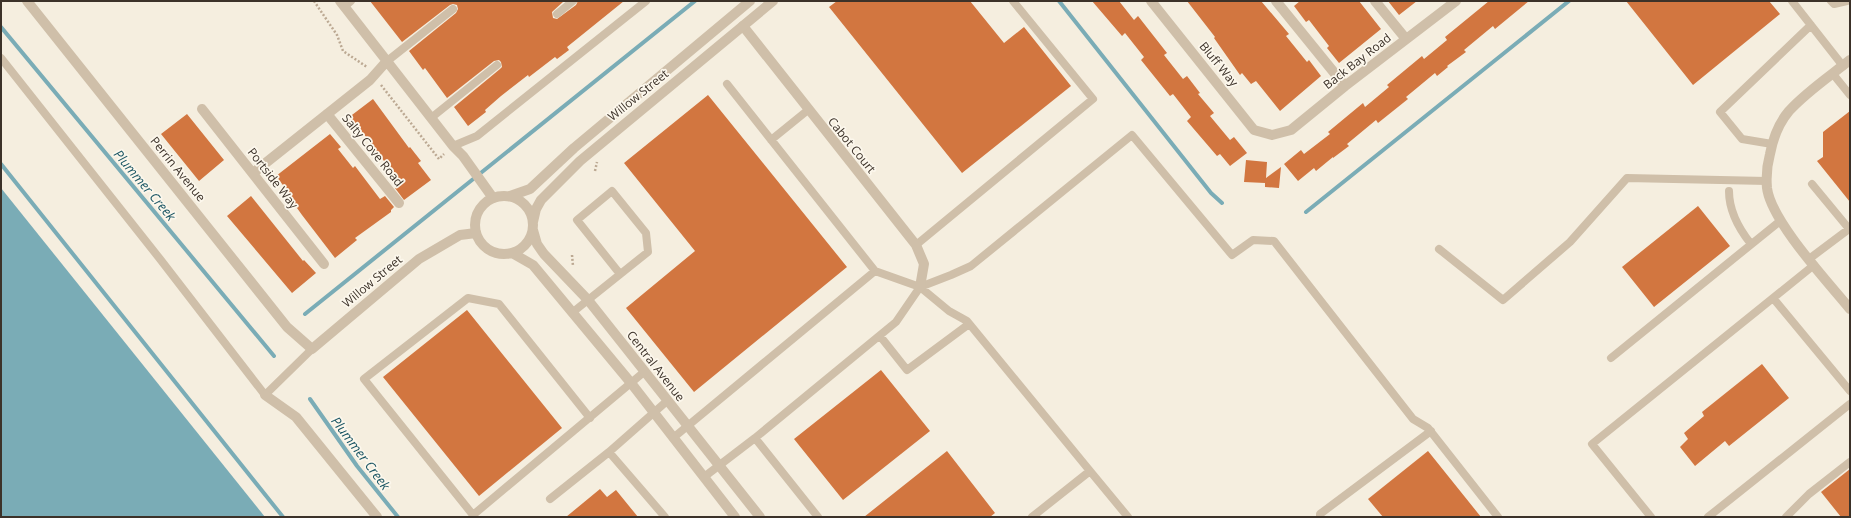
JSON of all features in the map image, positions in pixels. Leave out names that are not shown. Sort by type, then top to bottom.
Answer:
[{"type":"street","name":"Perrin Avenue","points":[[27,1],[287,327],[312,349]]},
{"type":"street","name":"Willow Street","points":[[510,196],[530,189],[574,148],[750,1]]},
{"type":"street","name":"Willow Street","points":[[533,226],[536,209],[541,200],[580,160],[773,1]]},
{"type":"street","name":"Bluff Way","points":[[1151,1],[1254,130],[1272,135]]},
{"type":"street","points":[[1276,1],[1344,86]]},
{"type":"street","points":[[1375,1],[1406,39]]},
{"type":"street","name":"Back Bay Road","points":[[1272,135],[1291,130],[1344,86],[1456,1]]},
{"type":"street","points":[[345,3],[386,62],[431,118],[450,149],[463,156],[491,193],[510,196],[518,199],[526,205],[531,213],[533,226],[525,245],[512,253],[503,254],[494,252],[483,244],[476,233],[475,224],[480,208],[491,193]]},
{"type":"street","name":"Cabot Court","points":[[743,26],[916,245],[924,264],[920,287]]},
{"type":"street","name":"Salty Cove Road","points":[[253,173],[370,80],[386,62]]},
{"type":"street","points":[[1846,63],[1789,111],[1778,126],[1767,166],[1767,188],[1774,210],[1780,221],[1850,309]]},
{"type":"street","name":"Portside Way","points":[[202,109],[324,264]]},
{"type":"street","name":"Salty Cove Road","points":[[327,114],[399,203]]},
{"type":"street","name":"Central Avenue","points":[[533,226],[537,244],[544,254],[588,300],[760,517]]},
{"type":"street","name":"Willow Street","points":[[312,349],[419,259],[460,235],[476,233]]},
{"type":"street","points":[[512,253],[533,265],[573,312],[631,383],[735,517]]},
{"type":"street","points":[[264,395],[296,417],[377,517]]},
{"type":"lane","points":[[557,14],[573,1]]},
{"type":"lane","points":[[450,149],[478,136],[646,1]]},
{"type":"lane","points":[[916,245],[1093,99],[1014,1]]},
{"type":"lane","points":[[1792,1],[1811,25],[1846,63]]},
{"type":"lane","points":[[1831,1],[1834,4],[1847,1]]},
{"type":"lane","points":[[386,62],[453,9]]},
{"type":"lane","points":[[1772,144],[1742,139],[1720,112],[1811,25]]},
{"type":"lane","points":[[1,58],[165,265],[264,395],[312,349]]},
{"type":"lane","points":[[431,118],[497,65]]},
{"type":"lane","points":[[1833,74],[1850,95]]},
{"type":"lane","points":[[727,84],[875,271],[920,287],[949,311],[969,324],[1128,517]]},
{"type":"lane","points":[[771,140],[808,110]]},
{"type":"lane","points":[[704,477],[755,438],[896,322],[920,287],[971,266],[1132,135],[1232,255],[1253,240],[1274,241],[1413,419],[1431,431],[1498,517]]},
{"type":"lane","points":[[1439,249],[1503,300],[1570,242],[1627,178],[1767,181]]},
{"type":"lane","points":[[1651,517],[1592,444],[1773,298],[1850,229],[1812,184]]},
{"type":"lane","points":[[573,312],[648,252],[646,233],[612,191],[577,220],[620,274]]},
{"type":"lane","points":[[1729,191],[1731,209],[1735,219],[1742,233],[1752,244]]},
{"type":"lane","points":[[1611,358],[1780,221]]},
{"type":"lane","points":[[673,438],[875,271]]},
{"type":"lane","points":[[590,418],[499,304],[468,298],[364,379],[473,515],[590,418],[644,372]]},
{"type":"lane","points":[[1773,298],[1850,391]]},
{"type":"lane","points":[[880,336],[907,370],[969,324]]},
{"type":"lane","points":[[550,500],[609,452],[667,401]]},
{"type":"lane","points":[[1708,517],[1850,404]]},
{"type":"lane","points":[[1320,517],[1320,514],[1431,431]]},
{"type":"lane","points":[[755,438],[818,517]]},
{"type":"lane","points":[[609,452],[665,517]]},
{"type":"lane","points":[[1786,517],[1809,494],[1850,462]]},
{"type":"lane","points":[[1032,517],[1090,471]]},
{"type":"path","points":[[314,1],[337,34],[342,51],[367,68]]},
{"type":"path","points":[[381,85],[439,159],[450,149]]},
{"type":"water","points":[[1,188],[265,517],[1,517]]},
{"type":"building","points":[[370,1],[564,1],[552,12],[553,18],[557,19],[576,5],[578,1],[624,1],[567,47],[569,50],[557,59],[555,57],[529,77],[528,75],[501,96],[485,110],[486,112],[468,126],[454,107],[500,69],[502,67],[501,62],[499,60],[494,61],[447,98],[425,68],[423,70],[409,51],[456,13],[458,9],[457,5],[450,5],[402,42]]},
{"type":"building","points":[[837,1],[970,1],[1004,43],[1024,27],[1071,86],[962,173],[829,7]]},
{"type":"building","points":[[1092,1],[1119,1],[1134,20],[1138,16],[1167,53],[1164,55],[1183,79],[1187,76],[1200,93],[1198,94],[1214,113],[1210,116],[1230,140],[1234,137],[1247,153],[1230,166],[1220,154],[1217,156],[1187,121],[1191,117],[1173,94],[1170,96],[1141,60],[1144,57],[1125,33],[1122,36]]},
{"type":"building","points":[[1187,1],[1261,1],[1289,34],[1286,36],[1307,62],[1309,60],[1321,76],[1280,111],[1256,81],[1251,84],[1242,73],[1240,75],[1214,38],[1215,37]]},
{"type":"building","points":[[1300,1],[1359,1],[1381,29],[1339,63],[1327,48],[1329,46],[1309,20],[1306,22],[1294,6]]},
{"type":"building","points":[[1388,1],[1417,1],[1399,15]]},
{"type":"building","points":[[1489,1],[1529,1],[1495,29],[1493,26],[1464,50],[1466,52],[1447,66],[1448,67],[1437,76],[1435,73],[1406,97],[1408,99],[1378,123],[1376,120],[1347,144],[1349,146],[1316,171],[1314,168],[1298,181],[1284,164],[1301,150],[1304,154],[1330,134],[1328,132],[1363,103],[1365,107],[1389,87],[1387,85],[1422,56],[1424,59],[1447,40],[1445,37]]},
{"type":"building","points":[[1626,1],[1769,1],[1780,14],[1693,85]]},
{"type":"building","points":[[708,95],[847,267],[694,392],[626,308],[695,251],[624,163]]},
{"type":"building","points":[[373,99],[409,148],[410,147],[421,161],[418,163],[431,180],[404,200],[395,188],[398,186],[396,184],[399,181],[360,129],[357,131],[348,118]]},
{"type":"building","points":[[1850,111],[1850,202],[1817,161],[1823,157],[1823,132]]},
{"type":"building","points":[[187,114],[224,160],[199,181],[161,134]]},
{"type":"building","points":[[330,134],[341,147],[338,149],[353,168],[355,166],[380,199],[385,196],[394,207],[391,212],[355,238],[357,240],[335,258],[302,215],[287,194],[289,193],[276,176]]},
{"type":"building","points":[[1246,160],[1267,162],[1266,178],[1281,167],[1279,188],[1265,187],[1265,183],[1244,182]]},
{"type":"building","points":[[251,196],[303,261],[304,260],[316,273],[292,293],[227,216]]},
{"type":"building","points":[[1698,206],[1730,246],[1654,307],[1622,267]]},
{"type":"building","points":[[467,310],[562,428],[479,496],[383,377]]},
{"type":"building","points":[[1762,364],[1789,398],[1729,446],[1725,441],[1695,466],[1680,447],[1688,439],[1684,433],[1704,416],[1702,412]]},
{"type":"building","points":[[881,370],[930,431],[843,500],[794,439]]},
{"type":"building","points":[[947,451],[995,513],[990,517],[864,517]]},
{"type":"building","points":[[1428,451],[1481,517],[1383,517],[1368,499]]},
{"type":"building","points":[[1850,469],[1850,517],[1841,517],[1821,492]]},
{"type":"building","points":[[600,489],[607,497],[616,490],[638,517],[566,517]]},
{"type":"waterway","points":[[305,314],[695,1]]},
{"type":"waterway","points":[[1059,1],[1211,193],[1222,203]]},
{"type":"waterway","points":[[1306,212],[1569,1]]},
{"type":"waterway","name":"Plummer Creek","points":[[1,27],[274,356]]},
{"type":"waterway","points":[[1,164],[283,517]]},
{"type":"waterway","name":"Plummer Creek","points":[[310,399],[357,466],[398,517]]}]
